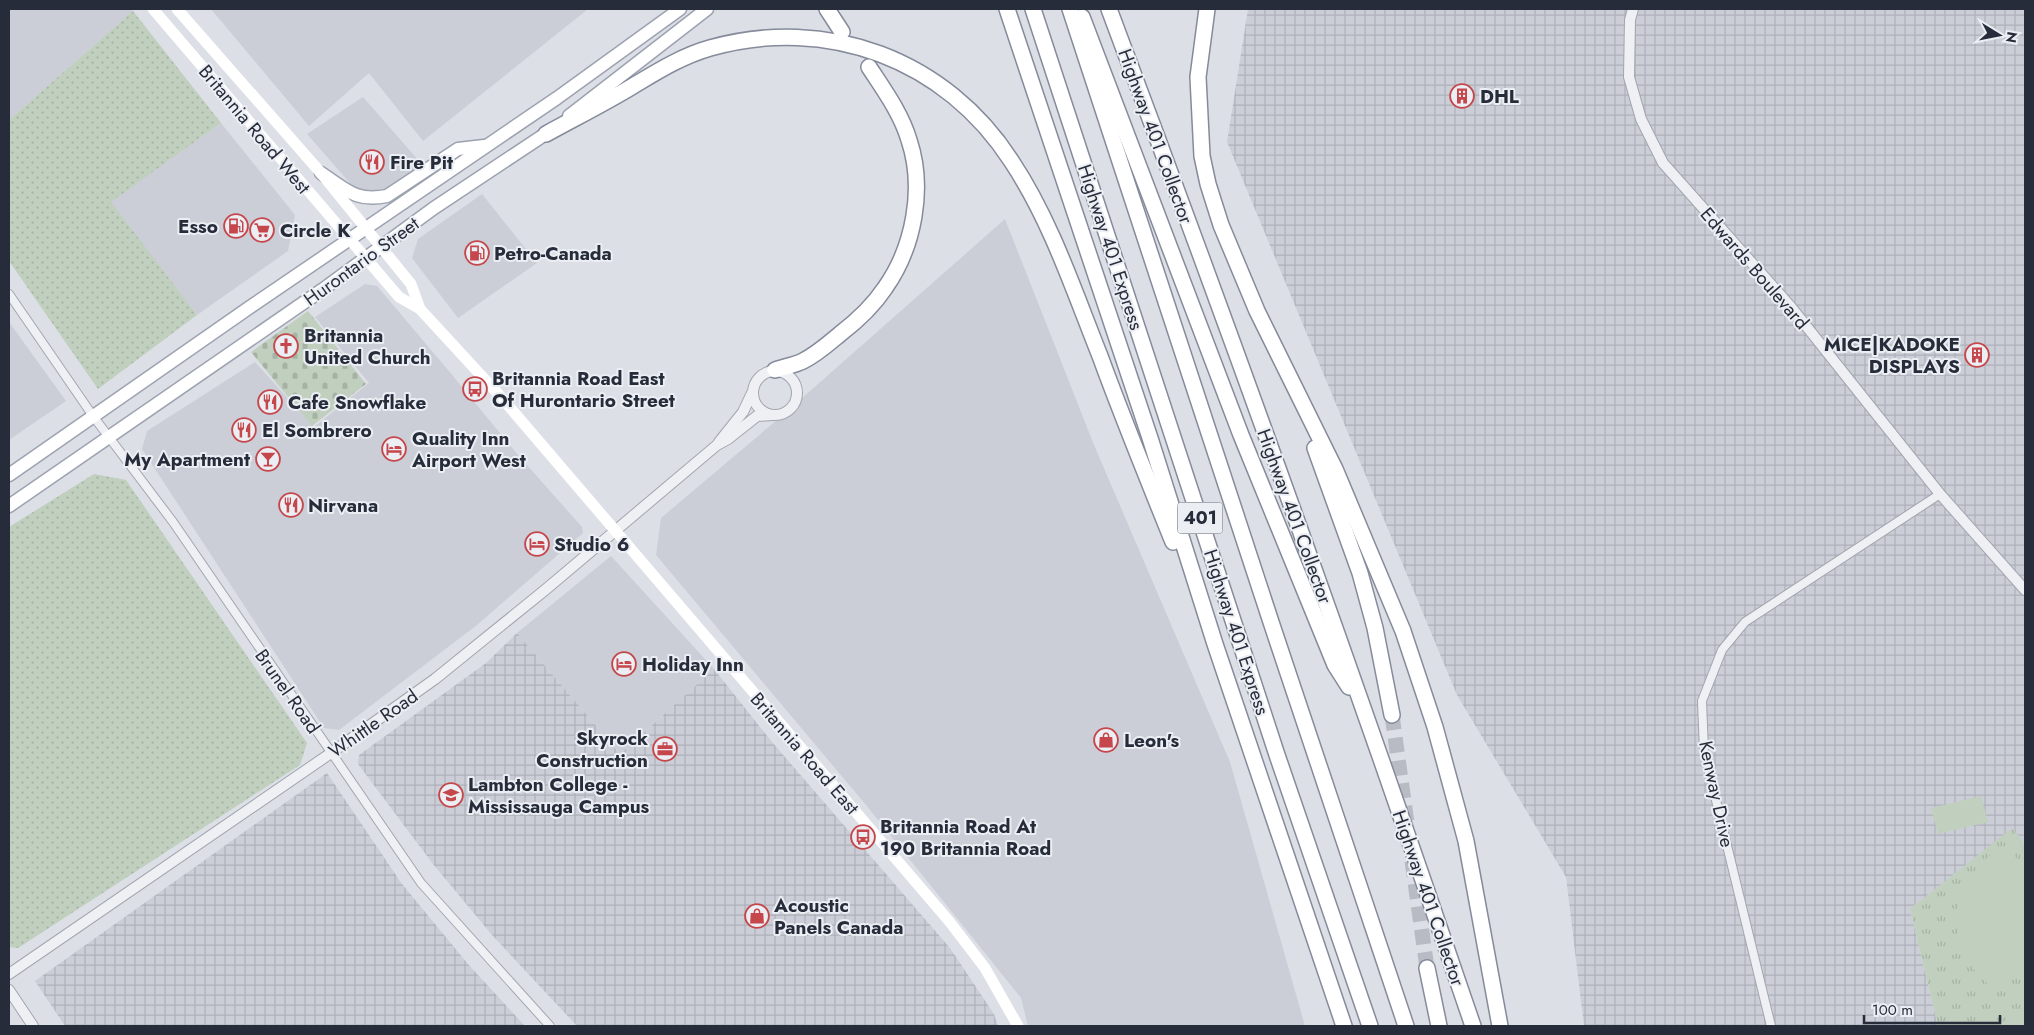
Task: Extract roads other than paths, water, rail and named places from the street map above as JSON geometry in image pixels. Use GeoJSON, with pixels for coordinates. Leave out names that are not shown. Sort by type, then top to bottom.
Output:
{"type":"FeatureCollection","features":[{"type":"Feature","properties":{"kind":"highway"},"geometry":{"type":"LineString","coordinates":[[827,9],[842,32]]}},
{"type":"Feature","properties":{"kind":"highway","name":"401"},"geometry":{"type":"LineString","coordinates":[[1007,9],[1150,438],[1215,644],[1344,1026]]}},
{"type":"Feature","properties":{"kind":"highway","name":"Highway 401 Express"},"geometry":{"type":"LineString","coordinates":[[1033,9],[1274,745],[1370,1026]]}},
{"type":"Feature","properties":{"kind":"highway","name":"Highway 401 Express"},"geometry":{"type":"LineString","coordinates":[[1070,9],[1264,603],[1406,1026]]}},
{"type":"Feature","properties":{"kind":"highway"},"geometry":{"type":"LineString","coordinates":[[1079,9],[1245,444],[1334,664],[1361,705]]}},
{"type":"Feature","properties":{"kind":"highway","name":"Highway 401 Collector"},"geometry":{"type":"LineString","coordinates":[[1109,9],[1324,596],[1474,1026]]}},
{"type":"Feature","properties":{"kind":"highway"},"geometry":{"type":"LineString","coordinates":[[1207,9],[1198,77],[1202,156],[1208,184],[1221,224],[1253,302],[1293,388],[1335,469],[1403,631],[1435,727],[1466,841],[1500,1026]]}},
{"type":"Feature","properties":{"kind":"highway"},"geometry":{"type":"LineString","coordinates":[[546,134],[657,71],[688,56],[729,43],[766,38],[807,38],[843,42],[867,49],[906,65],[958,100],[978,118],[1000,144],[1034,199],[1078,301],[1215,644]]}},
{"type":"Feature","properties":{"kind":"highway"},"geometry":{"type":"LineString","coordinates":[[775,370],[801,362],[815,355],[871,306],[894,273],[908,238],[916,194],[914,159],[909,140],[899,116],[869,68]]}},
{"type":"Feature","properties":{"kind":"highway"},"geometry":{"type":"LineString","coordinates":[[1293,388],[1360,573],[1375,628],[1392,715]]}},
{"type":"Feature","properties":{"kind":"highway"},"geometry":{"type":"LineString","coordinates":[[1427,968],[1439,1026]]}},
{"type":"Feature","properties":{"kind":"main road","name":"Britannia Road West"},"geometry":{"type":"LineString","coordinates":[[153,9],[357,249]]}},
{"type":"Feature","properties":{"kind":"main road","name":"Britannia Road West"},"geometry":{"type":"LineString","coordinates":[[177,9],[321,173],[368,232]]}},
{"type":"Feature","properties":{"kind":"main road","name":"Hurontario Street"},"geometry":{"type":"LineString","coordinates":[[9,506],[322,290],[357,249],[368,232],[680,9]]}},
{"type":"Feature","properties":{"kind":"main road","name":"Hurontario Street"},"geometry":{"type":"LineString","coordinates":[[9,475],[93,416],[357,249],[380,247],[434,208],[546,134],[706,9]]}},
{"type":"Feature","properties":{"kind":"main road"},"geometry":{"type":"LineString","coordinates":[[321,173],[360,198],[387,196],[458,149],[487,146]]}},
{"type":"Feature","properties":{"kind":"main road","name":"Britannia Road East"},"geometry":{"type":"LineString","coordinates":[[368,232],[411,284],[420,309]]}},
{"type":"Feature","properties":{"kind":"main road","name":"Britannia Road East"},"geometry":{"type":"LineString","coordinates":[[357,249],[399,297],[420,309],[501,397],[950,921],[985,968],[1018,1026]]}},
{"type":"Feature","properties":{"kind":"street","name":"Edwards Boulevard"},"geometry":{"type":"LineString","coordinates":[[1632,9],[1630,20],[1630,77],[1641,119],[1663,163],[1791,307],[1940,494],[2025,590]]}},
{"type":"Feature","properties":{"kind":"street","name":"Brunel Road"},"geometry":{"type":"LineString","coordinates":[[9,294],[93,416],[173,522],[421,884],[550,1026]]}},
{"type":"Feature","properties":{"kind":"street"},"geometry":{"type":"LineString","coordinates":[[775,370],[782,371],[792,379],[797,394],[791,408],[786,412],[773,415],[763,413],[757,408],[752,393],[755,381],[760,375],[775,370]]}},
{"type":"Feature","properties":{"kind":"street","name":"Whittle Road"},"geometry":{"type":"LineString","coordinates":[[717,445],[743,412],[752,393]]}},
{"type":"Feature","properties":{"kind":"street","name":"Whittle Road"},"geometry":{"type":"LineString","coordinates":[[9,974],[331,753],[471,651],[717,445],[728,439],[757,416],[773,415]]}},
{"type":"Feature","properties":{"kind":"street","name":"Kenway Drive"},"geometry":{"type":"LineString","coordinates":[[1772,1026],[1704,751],[1702,701],[1722,650],[1745,622],[1940,494]]}},
{"type":"Feature","properties":{"kind":"street"},"geometry":{"type":"LineString","coordinates":[[9,990],[33,1026]]}},
{"type":"Feature","properties":{"kind":"tunnel"},"geometry":{"type":"LineString","coordinates":[[1392,715],[1407,823]]}},
{"type":"Feature","properties":{"kind":"tunnel"},"geometry":{"type":"LineString","coordinates":[[1412,861],[1427,968]]}},
{"type":"Feature","properties":{"kind":"place","name":"DHL"},"geometry":{"type":"Point","coordinates":[1462,96]}},
{"type":"Feature","properties":{"kind":"place","name":"Fire Pit"},"geometry":{"type":"Point","coordinates":[372,162]}},
{"type":"Feature","properties":{"kind":"place","name":"Esso"},"geometry":{"type":"Point","coordinates":[236,226]}},
{"type":"Feature","properties":{"kind":"place","name":"Circle K"},"geometry":{"type":"Point","coordinates":[262,230]}},
{"type":"Feature","properties":{"kind":"place","name":"Petro-Canada"},"geometry":{"type":"Point","coordinates":[477,253]}},
{"type":"Feature","properties":{"kind":"place","name":"Britannia United Church"},"geometry":{"type":"Point","coordinates":[286,346]}},
{"type":"Feature","properties":{"kind":"place","name":"MICE|KADOKE DISPLAYS"},"geometry":{"type":"Point","coordinates":[1977,355]}},
{"type":"Feature","properties":{"kind":"place","name":"Britannia Road East Of Hurontario Street"},"geometry":{"type":"Point","coordinates":[475,389]}},
{"type":"Feature","properties":{"kind":"place","name":"Cafe Snowflake"},"geometry":{"type":"Point","coordinates":[270,402]}},
{"type":"Feature","properties":{"kind":"place","name":"El Sombrero"},"geometry":{"type":"Point","coordinates":[244,430]}},
{"type":"Feature","properties":{"kind":"place","name":"Quality Inn Airport West"},"geometry":{"type":"Point","coordinates":[394,449]}},
{"type":"Feature","properties":{"kind":"place","name":"My Apartment"},"geometry":{"type":"Point","coordinates":[268,459]}},
{"type":"Feature","properties":{"kind":"place","name":"Nirvana"},"geometry":{"type":"Point","coordinates":[291,505]}},
{"type":"Feature","properties":{"kind":"place","name":"Studio 6"},"geometry":{"type":"Point","coordinates":[537,544]}},
{"type":"Feature","properties":{"kind":"place","name":"Holiday Inn"},"geometry":{"type":"Point","coordinates":[624,664]}},
{"type":"Feature","properties":{"kind":"place","name":"Leon's"},"geometry":{"type":"Point","coordinates":[1106,740]}},
{"type":"Feature","properties":{"kind":"place","name":"Skyrock Construction"},"geometry":{"type":"Point","coordinates":[665,749]}},
{"type":"Feature","properties":{"kind":"place","name":"Lambton College - Mississauga Campus"},"geometry":{"type":"Point","coordinates":[451,795]}},
{"type":"Feature","properties":{"kind":"place","name":"Britannia Road At 190 Britannia Road"},"geometry":{"type":"Point","coordinates":[863,837]}},
{"type":"Feature","properties":{"kind":"place","name":"Acoustic Panels Canada"},"geometry":{"type":"Point","coordinates":[757,916]}}]}
